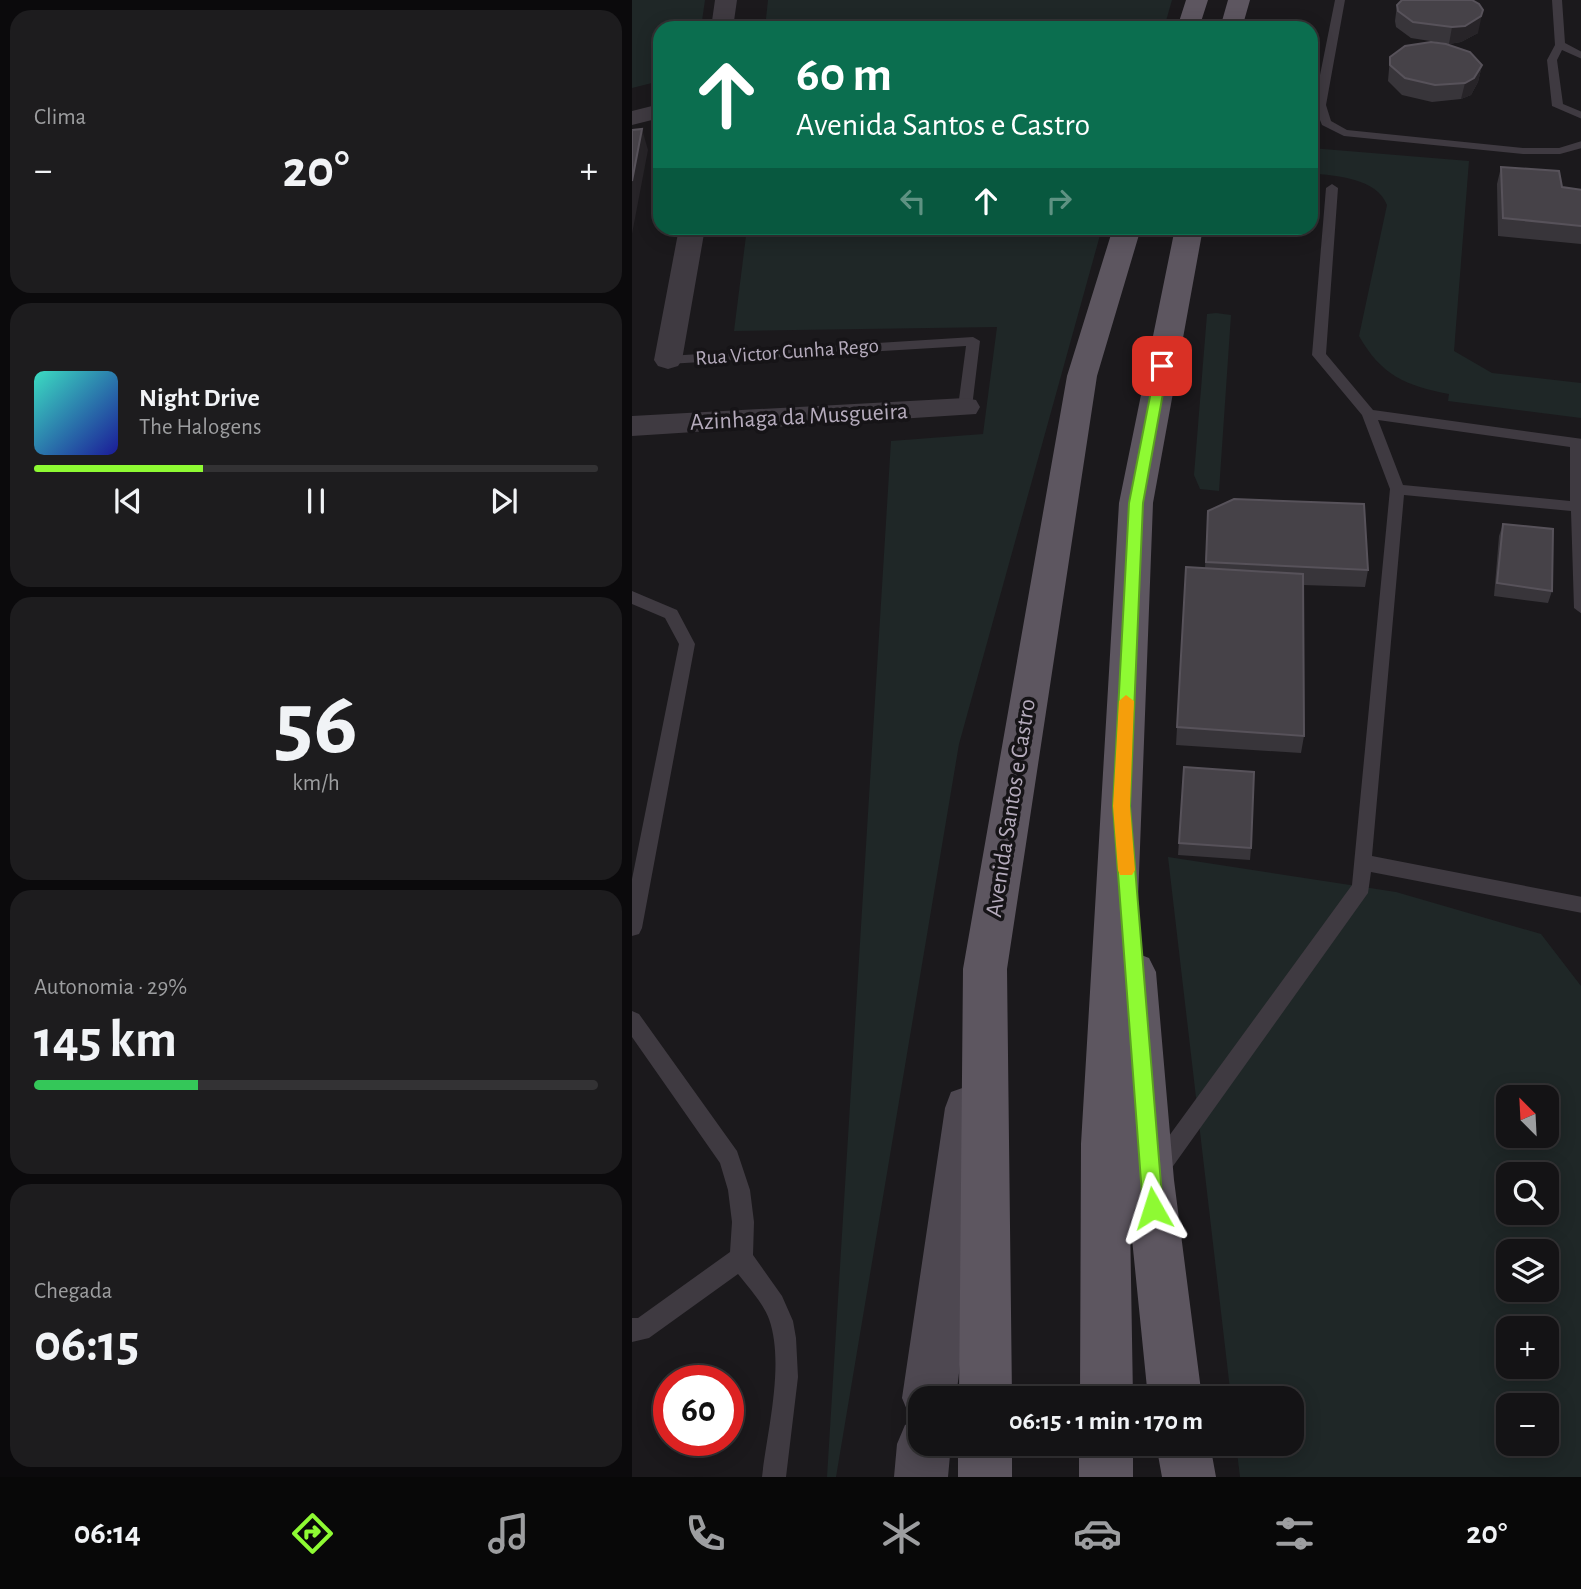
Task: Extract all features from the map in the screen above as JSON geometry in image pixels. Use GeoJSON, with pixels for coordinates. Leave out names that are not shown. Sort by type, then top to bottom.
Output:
{"type":"FeatureCollection","features":[{"type":"Feature","properties":{"kind":"main road"},"geometry":{"type":"LineString","coordinates":[[1190,21],[1197,0]]}},
{"type":"Feature","properties":{"kind":"main road"},"geometry":{"type":"LineString","coordinates":[[1234,21],[1239,0]]}},
{"type":"Feature","properties":{"kind":"main road","name":"Avenida Santos e Castro"},"geometry":{"type":"LineString","coordinates":[[985,1386],[985,968],[1082,376],[1125,235]]}},
{"type":"Feature","properties":{"kind":"main road"},"geometry":{"type":"LineString","coordinates":[[1106,1386],[1105,1144],[1136,503],[1188,235]]}},
{"type":"Feature","properties":{"kind":"main road"},"geometry":{"type":"LineString","coordinates":[[1121,806],[1150,1180],[1174,1386]]}},
{"type":"Feature","properties":{"kind":"main road"},"geometry":{"type":"LineString","coordinates":[[985,1456],[985,1477]]}},
{"type":"Feature","properties":{"kind":"main road"},"geometry":{"type":"LineString","coordinates":[[1106,1456],[1106,1477]]}},
{"type":"Feature","properties":{"kind":"main road"},"geometry":{"type":"LineString","coordinates":[[1185,1456],[1189,1477]]}},
{"type":"Feature","properties":{"kind":"street"},"geometry":{"type":"LineString","coordinates":[[723,21],[726,0]]}},
{"type":"Feature","properties":{"kind":"street"},"geometry":{"type":"LineString","coordinates":[[632,100],[653,95]]}},
{"type":"Feature","properties":{"kind":"street"},"geometry":{"type":"LineString","coordinates":[[632,118],[653,113]]}},
{"type":"Feature","properties":{"kind":"street","name":"Rua Victor Cunha Rego"},"geometry":{"type":"LineString","coordinates":[[668,360],[691,235]]}},
{"type":"Feature","properties":{"kind":"street","name":"Azinhaga da Musgueira"},"geometry":{"type":"LineString","coordinates":[[632,426],[965,407]]}},
{"type":"Feature","properties":{"kind":"street"},"geometry":{"type":"LineString","coordinates":[[931,1386],[985,988]]}},
{"type":"Feature","properties":{"kind":"street"},"geometry":{"type":"LineString","coordinates":[[921,1477],[923,1456]]}},
{"type":"Feature","properties":{"kind":"lane"},"geometry":{"type":"LineString","coordinates":[[1340,0],[1320,105],[1326,123],[1344,133],[1523,151],[1560,151],[1581,144]]}},
{"type":"Feature","properties":{"kind":"lane"},"geometry":{"type":"LineString","coordinates":[[1557,0],[1560,45],[1552,60],[1558,106],[1581,116]]}},
{"type":"Feature","properties":{"kind":"lane"},"geometry":{"type":"LineString","coordinates":[[1560,45],[1581,56]]}},
{"type":"Feature","properties":{"kind":"lane"},"geometry":{"type":"LineString","coordinates":[[1150,1180],[1361,887],[1397,489],[1369,414],[1319,355],[1332,188]]}},
{"type":"Feature","properties":{"kind":"lane","name":"Rua Victor Cunha Rego"},"geometry":{"type":"LineString","coordinates":[[668,360],[973,341],[965,407]]}},
{"type":"Feature","properties":{"kind":"lane"},"geometry":{"type":"LineString","coordinates":[[1369,414],[1577,443],[1581,608]]}},
{"type":"Feature","properties":{"kind":"lane"},"geometry":{"type":"LineString","coordinates":[[1397,489],[1578,508]]}},
{"type":"Feature","properties":{"kind":"lane"},"geometry":{"type":"LineString","coordinates":[[632,597],[671,614],[687,644],[632,928]]}},
{"type":"Feature","properties":{"kind":"lane"},"geometry":{"type":"LineString","coordinates":[[1362,862],[1581,905]]}},
{"type":"Feature","properties":{"kind":"lane"},"geometry":{"type":"LineString","coordinates":[[632,1020],[729,1158],[739,1190],[743,1222],[740,1258],[781,1321],[787,1353],[774,1477]]}},
{"type":"Feature","properties":{"kind":"lane"},"geometry":{"type":"LineString","coordinates":[[632,1330],[641,1330],[740,1258]]}},
{"type":"Feature","properties":{"kind":"shaded area"},"geometry":{"type":"Polygon","coordinates":[[[632,0],[705,0],[702,21],[653,21],[653,83],[632,88],[632,0]]]}},
{"type":"Feature","properties":{"kind":"shaded area"},"geometry":{"type":"Polygon","coordinates":[[[768,0],[1172,0],[1166,21],[766,21],[768,0]]]}},
{"type":"Feature","properties":{"kind":"shaded area"},"geometry":{"type":"Polygon","coordinates":[[[1318,149],[1469,161],[1454,351],[1492,373],[1581,383],[1581,418],[1448,401],[1449,394],[1420,387],[1396,377],[1376,360],[1359,336],[1387,205],[1374,189],[1343,177],[1318,174],[1318,149]]]}},
{"type":"Feature","properties":{"kind":"shaded area"},"geometry":{"type":"Polygon","coordinates":[[[746,235],[1100,235],[959,744],[836,1477],[827,1477],[891,441],[983,434],[997,327],[734,331],[746,235]]]}},
{"type":"Feature","properties":{"kind":"shaded area"},"geometry":{"type":"Polygon","coordinates":[[[1207,314],[1231,315],[1219,491],[1200,489],[1194,475],[1207,314]]]}},
{"type":"Feature","properties":{"kind":"shaded area"},"geometry":{"type":"Polygon","coordinates":[[[1168,857],[1396,892],[1541,934],[1581,986],[1581,1477],[1240,1477],[1237,1456],[1304,1456],[1304,1386],[1230,1386],[1168,857]]]}},
{"type":"Feature","properties":{"kind":"building"},"geometry":{"type":"Polygon","coordinates":[[[1402,0],[1472,0],[1483,10],[1481,16],[1465,26],[1452,27],[1413,22],[1398,11],[1397,5],[1402,0]]]}},
{"type":"Feature","properties":{"kind":"building"},"geometry":{"type":"Polygon","coordinates":[[[1431,42],[1470,52],[1482,65],[1474,78],[1465,83],[1435,85],[1405,78],[1390,65],[1390,57],[1405,46],[1431,42]]]}},
{"type":"Feature","properties":{"kind":"building"},"geometry":{"type":"Polygon","coordinates":[[[642,129],[632,181],[632,130],[642,129]]]}},
{"type":"Feature","properties":{"kind":"building"},"geometry":{"type":"Polygon","coordinates":[[[1501,167],[1559,171],[1562,187],[1582,190],[1582,226],[1503,218],[1501,167]]]}},
{"type":"Feature","properties":{"kind":"building"},"geometry":{"type":"Polygon","coordinates":[[[1234,499],[1364,504],[1368,570],[1206,562],[1208,511],[1234,499]]]}},
{"type":"Feature","properties":{"kind":"building"},"geometry":{"type":"Polygon","coordinates":[[[1503,524],[1553,529],[1552,591],[1497,583],[1503,524]]]}},
{"type":"Feature","properties":{"kind":"building"},"geometry":{"type":"Polygon","coordinates":[[[1186,567],[1303,574],[1304,736],[1177,727],[1186,567]]]}},
{"type":"Feature","properties":{"kind":"building"},"geometry":{"type":"Polygon","coordinates":[[[1184,767],[1254,772],[1251,848],[1179,843],[1184,767]]]}},
{"type":"Feature","properties":{"kind":"slow traffic"},"geometry":{"type":"LineString","coordinates":[[1126,701],[1121,806],[1126,870]]}},
{"type":"Feature","properties":{"kind":"route"},"geometry":{"type":"LineString","coordinates":[[1153,1208],[1121,806],[1136,503],[1162,366]]}}]}
